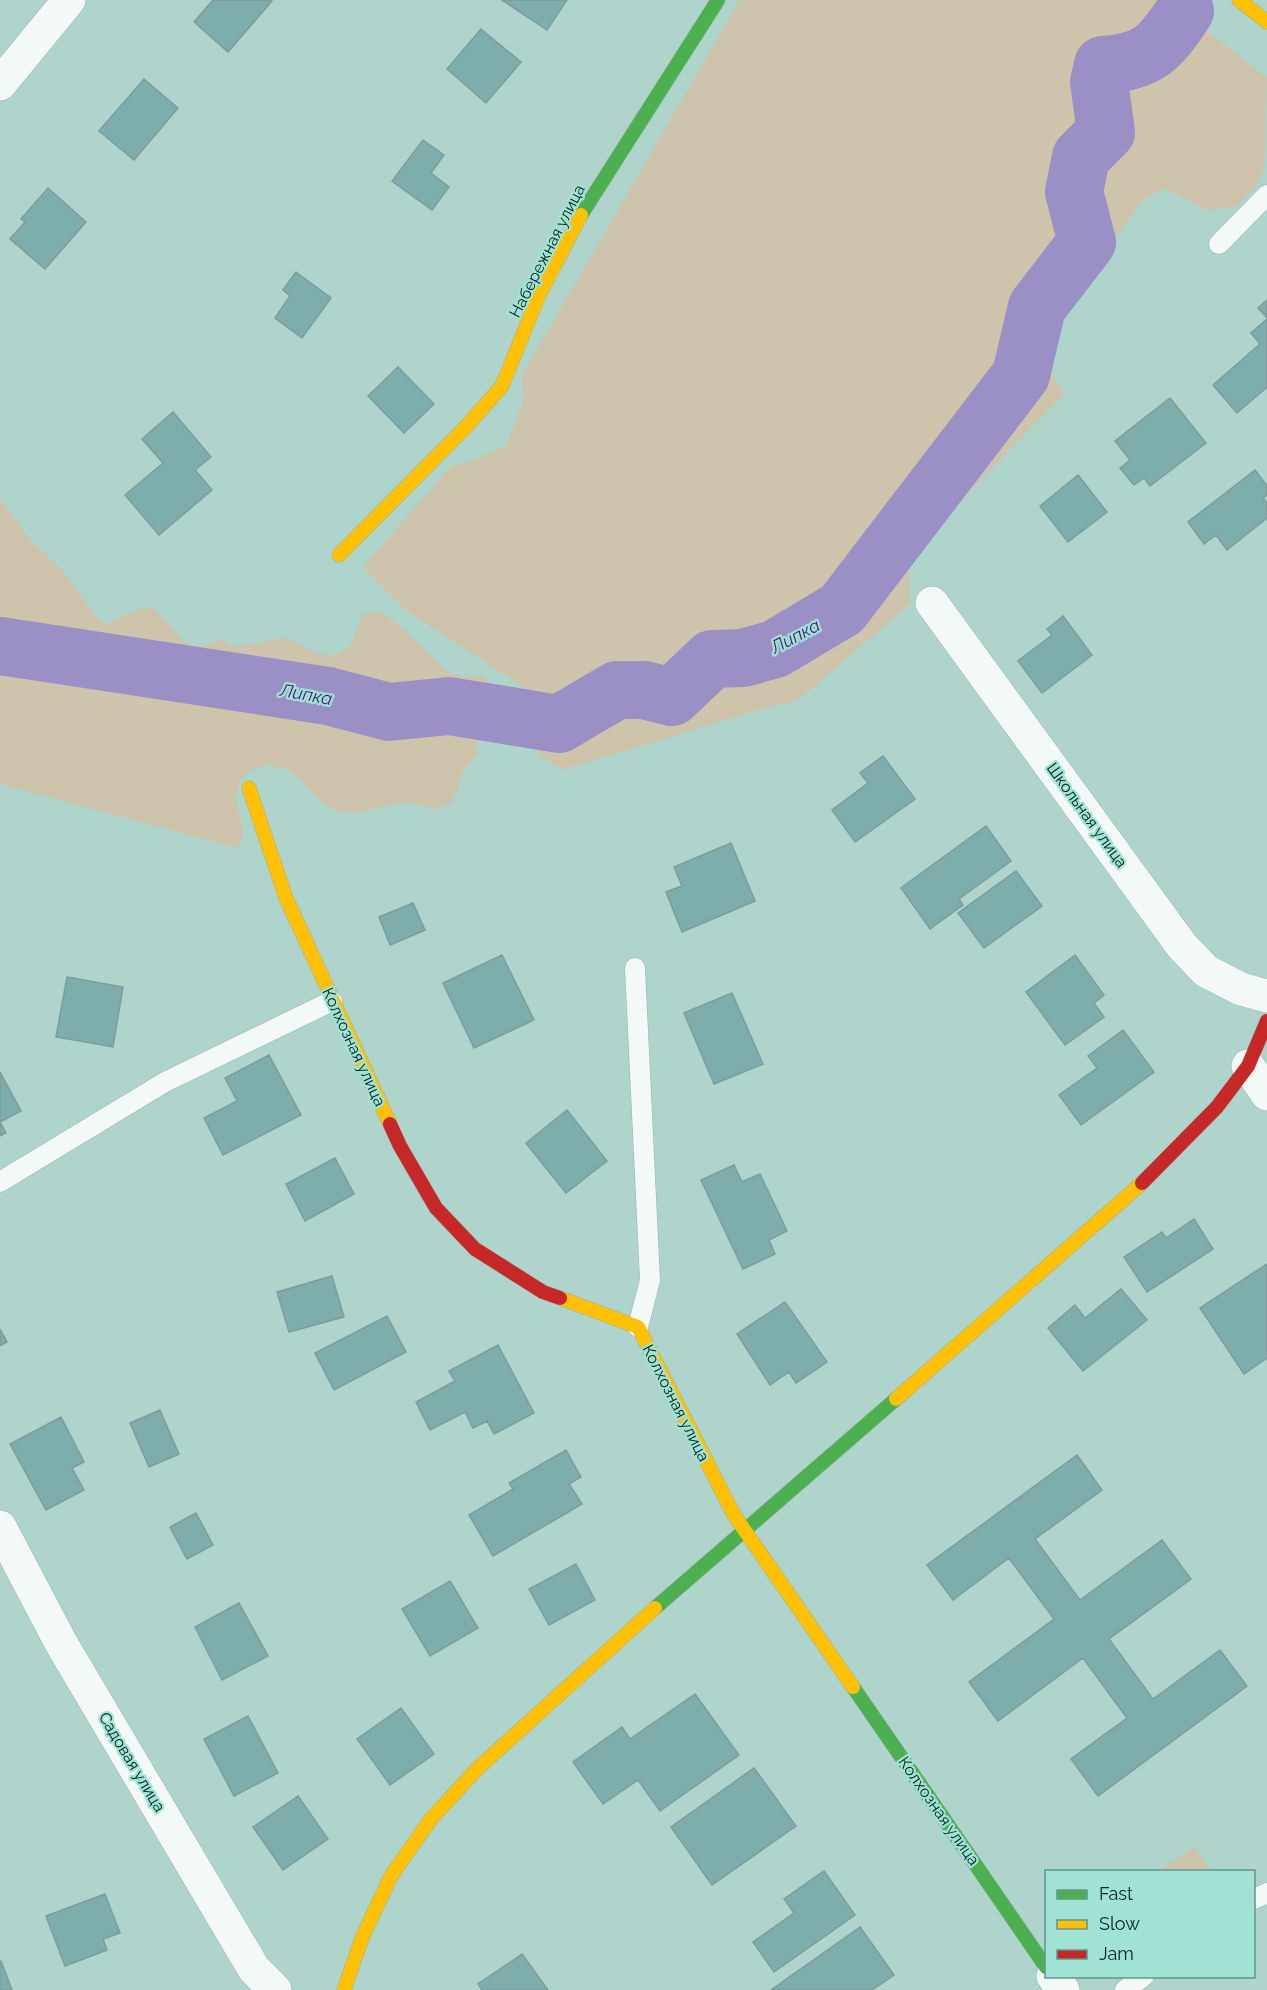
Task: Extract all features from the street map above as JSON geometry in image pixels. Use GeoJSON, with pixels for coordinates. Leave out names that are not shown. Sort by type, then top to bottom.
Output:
{"type":"FeatureCollection","features":[{"type":"Feature","properties":{"kind":"street"},"geometry":{"type":"LineString","coordinates":[[4,70],[69,0]]}},
{"type":"Feature","properties":{"kind":"street","name":"Набережная улица"},"geometry":{"type":"LineString","coordinates":[[339,555],[465,428],[502,386],[539,295],[586,205],[718,0]]}},
{"type":"Feature","properties":{"kind":"street"},"geometry":{"type":"LineString","coordinates":[[1239,0],[1267,22]]}},
{"type":"Feature","properties":{"kind":"street","name":"Школьная улица"},"geometry":{"type":"LineString","coordinates":[[932,603],[1182,946],[1206,971],[1240,989],[1267,996]]}},
{"type":"Feature","properties":{"kind":"street","name":"Колхозная улица"},"geometry":{"type":"LineString","coordinates":[[249,788],[286,898],[400,1146],[436,1208],[475,1249],[543,1292],[638,1327],[744,1532],[1045,1963]]}},
{"type":"Feature","properties":{"kind":"street"},"geometry":{"type":"LineString","coordinates":[[344,1990],[362,1938],[391,1876],[430,1819],[477,1769],[620,1639],[1135,1190],[1217,1107],[1248,1066],[1267,1021]]}},
{"type":"Feature","properties":{"kind":"street"},"geometry":{"type":"LineString","coordinates":[[1248,1066],[1267,1094]]}},
{"type":"Feature","properties":{"kind":"street","name":"Садовая улица"},"geometry":{"type":"LineString","coordinates":[[0,1527],[61,1643],[248,1959],[254,1969],[275,1990]]}},
{"type":"Feature","properties":{"kind":"street"},"geometry":{"type":"LineString","coordinates":[[1054,1978],[1063,1990]]}},
{"type":"Feature","properties":{"kind":"lane"},"geometry":{"type":"LineString","coordinates":[[1219,244],[1267,195]]}},
{"type":"Feature","properties":{"kind":"lane"},"geometry":{"type":"LineString","coordinates":[[635,968],[650,1280],[638,1327]]}},
{"type":"Feature","properties":{"kind":"lane"},"geometry":{"type":"LineString","coordinates":[[0,1182],[165,1082],[332,1001]]}},
{"type":"Feature","properties":{"kind":"lane"},"geometry":{"type":"LineString","coordinates":[[1125,1990],[1143,1978]]}},
{"type":"Feature","properties":{"kind":"shaded area"},"geometry":{"type":"Polygon","coordinates":[[[740,0],[1168,0],[1267,78],[1265,167],[1255,189],[1235,207],[1209,210],[1165,189],[1142,200],[1038,350],[1064,394],[909,555],[910,604],[797,701],[772,706],[562,770],[542,756],[526,736],[539,697],[408,612],[363,567],[451,466],[467,463],[507,445],[524,398],[521,377],[740,0]]]}},
{"type":"Feature","properties":{"kind":"shaded area"},"geometry":{"type":"Polygon","coordinates":[[[0,499],[28,537],[65,573],[94,614],[106,624],[138,609],[154,608],[188,646],[205,646],[222,639],[235,647],[286,638],[316,653],[332,656],[350,647],[363,614],[381,612],[395,622],[448,672],[465,677],[483,676],[498,693],[497,709],[495,716],[478,723],[476,756],[464,769],[453,801],[438,809],[405,802],[355,813],[337,811],[322,803],[298,777],[284,768],[266,765],[250,770],[239,782],[236,798],[243,832],[238,848],[0,784],[0,499]]]}},
{"type":"Feature","properties":{"kind":"shaded area"},"geometry":{"type":"Polygon","coordinates":[[[1195,1847],[1210,1870],[1160,1870],[1195,1847]]]}},
{"type":"Feature","properties":{"kind":"building"},"geometry":{"type":"Polygon","coordinates":[[[213,0],[272,1],[228,52],[194,22],[213,0]]]}},
{"type":"Feature","properties":{"kind":"building"},"geometry":{"type":"Polygon","coordinates":[[[502,0],[567,0],[547,30],[502,0]]]}},
{"type":"Feature","properties":{"kind":"building"},"geometry":{"type":"Polygon","coordinates":[[[481,29],[521,62],[486,103],[447,69],[481,29]]]}},
{"type":"Feature","properties":{"kind":"building"},"geometry":{"type":"Polygon","coordinates":[[[144,79],[178,108],[134,160],[99,131],[144,79]]]}},
{"type":"Feature","properties":{"kind":"building"},"geometry":{"type":"Polygon","coordinates":[[[423,140],[444,155],[431,173],[449,187],[432,210],[392,181],[423,140]]]}},
{"type":"Feature","properties":{"kind":"building"},"geometry":{"type":"Polygon","coordinates":[[[48,188],[86,222],[45,269],[10,239],[25,222],[21,219],[48,188]]]}},
{"type":"Feature","properties":{"kind":"building"},"geometry":{"type":"Polygon","coordinates":[[[296,272],[331,298],[302,338],[275,318],[290,296],[283,290],[296,272]]]}},
{"type":"Feature","properties":{"kind":"building"},"geometry":{"type":"Polygon","coordinates":[[[1267,300],[1267,318],[1258,308],[1267,300]]]}},
{"type":"Feature","properties":{"kind":"building"},"geometry":{"type":"Polygon","coordinates":[[[1267,319],[1267,387],[1237,413],[1213,385],[1260,344],[1251,333],[1267,319]]]}},
{"type":"Feature","properties":{"kind":"building"},"geometry":{"type":"Polygon","coordinates":[[[398,367],[434,404],[404,433],[368,396],[398,367]]]}},
{"type":"Feature","properties":{"kind":"building"},"geometry":{"type":"Polygon","coordinates":[[[1170,398],[1206,443],[1150,486],[1144,478],[1134,485],[1120,468],[1130,460],[1115,441],[1170,398]]]}},
{"type":"Feature","properties":{"kind":"building"},"geometry":{"type":"Polygon","coordinates":[[[173,412],[211,457],[195,470],[212,490],[159,535],[125,495],[163,463],[142,439],[173,412]]]}},
{"type":"Feature","properties":{"kind":"building"},"geometry":{"type":"Polygon","coordinates":[[[1255,470],[1267,486],[1267,495],[1263,498],[1267,503],[1267,518],[1227,550],[1216,535],[1204,544],[1188,522],[1255,470]]]}},
{"type":"Feature","properties":{"kind":"building"},"geometry":{"type":"Polygon","coordinates":[[[1078,475],[1107,512],[1068,542],[1040,506],[1078,475]]]}},
{"type":"Feature","properties":{"kind":"building"},"geometry":{"type":"Polygon","coordinates":[[[1063,616],[1092,655],[1042,693],[1018,661],[1052,635],[1047,629],[1063,616]]]}},
{"type":"Feature","properties":{"kind":"building"},"geometry":{"type":"Polygon","coordinates":[[[883,756],[915,799],[855,842],[832,810],[868,783],[860,773],[883,756]]]}},
{"type":"Feature","properties":{"kind":"building"},"geometry":{"type":"Polygon","coordinates":[[[986,826],[1011,861],[959,899],[963,905],[930,929],[901,888],[986,826]]]}},
{"type":"Feature","properties":{"kind":"building"},"geometry":{"type":"Polygon","coordinates":[[[731,843],[755,901],[682,932],[666,892],[682,886],[674,867],[731,843]]]}},
{"type":"Feature","properties":{"kind":"building"},"geometry":{"type":"Polygon","coordinates":[[[1016,871],[1042,906],[984,948],[958,913],[1016,871]]]}},
{"type":"Feature","properties":{"kind":"building"},"geometry":{"type":"Polygon","coordinates":[[[413,903],[425,930],[390,945],[379,917],[413,903]]]}},
{"type":"Feature","properties":{"kind":"building"},"geometry":{"type":"Polygon","coordinates":[[[502,955],[534,1020],[474,1048],[443,983],[502,955]]]}},
{"type":"Feature","properties":{"kind":"building"},"geometry":{"type":"Polygon","coordinates":[[[1075,955],[1104,995],[1094,1003],[1104,1017],[1065,1045],[1026,992],[1075,955]]]}},
{"type":"Feature","properties":{"kind":"building"},"geometry":{"type":"Polygon","coordinates":[[[67,977],[123,987],[113,1047],[56,1037],[67,977]]]}},
{"type":"Feature","properties":{"kind":"building"},"geometry":{"type":"Polygon","coordinates":[[[732,993],[763,1064],[714,1084],[684,1013],[732,993]]]}},
{"type":"Feature","properties":{"kind":"building"},"geometry":{"type":"Polygon","coordinates":[[[1123,1030],[1154,1072],[1081,1125],[1059,1095],[1097,1068],[1088,1056],[1123,1030]]]}},
{"type":"Feature","properties":{"kind":"building"},"geometry":{"type":"Polygon","coordinates":[[[269,1055],[301,1115],[223,1155],[204,1118],[237,1101],[225,1078],[269,1055]]]}},
{"type":"Feature","properties":{"kind":"building"},"geometry":{"type":"Polygon","coordinates":[[[0,1072],[21,1111],[0,1122],[0,1072]]]}},
{"type":"Feature","properties":{"kind":"building"},"geometry":{"type":"Polygon","coordinates":[[[567,1110],[607,1161],[566,1193],[526,1143],[567,1110]]]}},
{"type":"Feature","properties":{"kind":"building"},"geometry":{"type":"Polygon","coordinates":[[[0,1122],[6,1133],[0,1136],[0,1122]]]}},
{"type":"Feature","properties":{"kind":"building"},"geometry":{"type":"Polygon","coordinates":[[[335,1158],[354,1194],[305,1221],[286,1184],[335,1158]]]}},
{"type":"Feature","properties":{"kind":"building"},"geometry":{"type":"Polygon","coordinates":[[[734,1165],[742,1182],[760,1174],[787,1231],[769,1240],[775,1254],[743,1269],[701,1180],[734,1165]]]}},
{"type":"Feature","properties":{"kind":"building"},"geometry":{"type":"Polygon","coordinates":[[[1194,1219],[1213,1249],[1147,1292],[1124,1257],[1162,1232],[1166,1238],[1194,1219]]]}},
{"type":"Feature","properties":{"kind":"building"},"geometry":{"type":"Polygon","coordinates":[[[1267,1264],[1267,1358],[1244,1374],[1200,1308],[1267,1264]]]}},
{"type":"Feature","properties":{"kind":"building"},"geometry":{"type":"Polygon","coordinates":[[[332,1276],[344,1317],[289,1332],[277,1292],[332,1276]]]}},
{"type":"Feature","properties":{"kind":"building"},"geometry":{"type":"Polygon","coordinates":[[[1121,1289],[1147,1320],[1083,1371],[1048,1328],[1075,1305],[1085,1318],[1121,1289]]]}},
{"type":"Feature","properties":{"kind":"building"},"geometry":{"type":"Polygon","coordinates":[[[785,1302],[827,1362],[796,1383],[789,1372],[770,1385],[737,1334],[785,1302]]]}},
{"type":"Feature","properties":{"kind":"building"},"geometry":{"type":"Polygon","coordinates":[[[387,1316],[406,1352],[334,1390],[315,1353],[387,1316]]]}},
{"type":"Feature","properties":{"kind":"building"},"geometry":{"type":"Polygon","coordinates":[[[0,1329],[7,1342],[0,1346],[0,1329]]]}},
{"type":"Feature","properties":{"kind":"building"},"geometry":{"type":"Polygon","coordinates":[[[498,1345],[534,1413],[494,1434],[487,1421],[473,1428],[465,1412],[430,1430],[416,1402],[455,1381],[449,1371],[498,1345]]]}},
{"type":"Feature","properties":{"kind":"building"},"geometry":{"type":"Polygon","coordinates":[[[160,1410],[179,1454],[149,1467],[130,1423],[160,1410]]]}},
{"type":"Feature","properties":{"kind":"building"},"geometry":{"type":"Polygon","coordinates":[[[61,1417],[84,1462],[72,1468],[84,1490],[46,1510],[10,1444],[61,1417]]]}},
{"type":"Feature","properties":{"kind":"building"},"geometry":{"type":"Polygon","coordinates":[[[566,1450],[581,1477],[569,1484],[582,1504],[493,1556],[469,1515],[513,1489],[509,1483],[566,1450]]]}},
{"type":"Feature","properties":{"kind":"building"},"geometry":{"type":"Polygon","coordinates":[[[1077,1455],[1102,1490],[1035,1539],[1080,1600],[1162,1540],[1191,1579],[1109,1639],[1153,1699],[1220,1650],[1247,1686],[1098,1796],[1071,1759],[1127,1718],[1083,1658],[998,1721],[969,1682],[1054,1619],[1009,1558],[953,1600],[927,1565],[1077,1455]]]}},
{"type":"Feature","properties":{"kind":"building"},"geometry":{"type":"Polygon","coordinates":[[[196,1513],[213,1545],[187,1559],[170,1527],[196,1513]]]}},
{"type":"Feature","properties":{"kind":"building"},"geometry":{"type":"Polygon","coordinates":[[[576,1564],[595,1600],[549,1625],[529,1589],[576,1564]]]}},
{"type":"Feature","properties":{"kind":"building"},"geometry":{"type":"Polygon","coordinates":[[[450,1581],[478,1628],[430,1656],[402,1609],[450,1581]]]}},
{"type":"Feature","properties":{"kind":"building"},"geometry":{"type":"Polygon","coordinates":[[[239,1603],[268,1656],[222,1680],[195,1627],[239,1603]]]}},
{"type":"Feature","properties":{"kind":"building"},"geometry":{"type":"Polygon","coordinates":[[[695,1694],[739,1755],[660,1811],[638,1780],[603,1804],[573,1762],[622,1727],[630,1739],[695,1694]]]}},
{"type":"Feature","properties":{"kind":"building"},"geometry":{"type":"Polygon","coordinates":[[[401,1708],[434,1754],[390,1785],[357,1739],[401,1708]]]}},
{"type":"Feature","properties":{"kind":"building"},"geometry":{"type":"Polygon","coordinates":[[[248,1716],[278,1773],[234,1796],[204,1739],[248,1716]]]}},
{"type":"Feature","properties":{"kind":"building"},"geometry":{"type":"Polygon","coordinates":[[[754,1768],[796,1826],[712,1885],[671,1827],[754,1768]]]}},
{"type":"Feature","properties":{"kind":"building"},"geometry":{"type":"Polygon","coordinates":[[[298,1796],[328,1839],[283,1870],[253,1827],[298,1796]]]}},
{"type":"Feature","properties":{"kind":"building"},"geometry":{"type":"Polygon","coordinates":[[[824,1871],[855,1915],[774,1972],[753,1942],[794,1913],[784,1899],[824,1871]]]}},
{"type":"Feature","properties":{"kind":"building"},"geometry":{"type":"Polygon","coordinates":[[[105,1894],[120,1933],[103,1939],[107,1950],[65,1966],[46,1916],[105,1894]]]}},
{"type":"Feature","properties":{"kind":"building"},"geometry":{"type":"Polygon","coordinates":[[[860,1927],[894,1975],[872,1990],[771,1990],[860,1927]]]}},
{"type":"Feature","properties":{"kind":"building"},"geometry":{"type":"Polygon","coordinates":[[[522,1954],[548,1990],[482,1990],[478,1984],[522,1954]]]}},
{"type":"Feature","properties":{"kind":"building"},"geometry":{"type":"Polygon","coordinates":[[[1,1961],[12,1990],[0,1990],[1,1961]]]}},
{"type":"Feature","properties":{"kind":"waterway","name":"Липка"},"geometry":{"type":"LineString","coordinates":[[0,646],[328,696],[389,712],[449,706],[559,724],[617,690],[644,690],[672,697],[712,659],[743,658],[775,649],[842,609],[1021,375],[1037,307],[1087,242],[1074,192],[1081,157],[1106,132],[1099,82],[1103,65],[1143,56],[1161,43],[1185,11]]}},
{"type":"Feature","properties":{"kind":"traffic: fast"},"geometry":{"type":"LineString","coordinates":[[581,215],[718,0]]}},
{"type":"Feature","properties":{"kind":"traffic: fast"},"geometry":{"type":"LineString","coordinates":[[655,1608],[896,1399]]}},
{"type":"Feature","properties":{"kind":"traffic: fast"},"geometry":{"type":"LineString","coordinates":[[853,1687],[1045,1966]]}},
{"type":"Feature","properties":{"kind":"traffic: slow"},"geometry":{"type":"LineString","coordinates":[[1239,0],[1267,22]]}},
{"type":"Feature","properties":{"kind":"traffic: slow"},"geometry":{"type":"LineString","coordinates":[[339,555],[465,428],[502,386],[539,295],[581,215]]}},
{"type":"Feature","properties":{"kind":"traffic: slow"},"geometry":{"type":"LineString","coordinates":[[249,788],[286,898],[390,1124]]}},
{"type":"Feature","properties":{"kind":"traffic: slow"},"geometry":{"type":"LineString","coordinates":[[896,1399],[1142,1183]]}},
{"type":"Feature","properties":{"kind":"traffic: slow"},"geometry":{"type":"LineString","coordinates":[[560,1298],[638,1327],[734,1515],[853,1687]]}},
{"type":"Feature","properties":{"kind":"traffic: slow"},"geometry":{"type":"LineString","coordinates":[[344,1990],[362,1938],[391,1876],[431,1819],[477,1769],[655,1608]]}},
{"type":"Feature","properties":{"kind":"traffic: jam"},"geometry":{"type":"LineString","coordinates":[[1142,1183],[1217,1107],[1248,1066],[1267,1021]]}},
{"type":"Feature","properties":{"kind":"traffic: jam"},"geometry":{"type":"LineString","coordinates":[[390,1124],[436,1208],[475,1249],[543,1292],[560,1298]]}}]}
